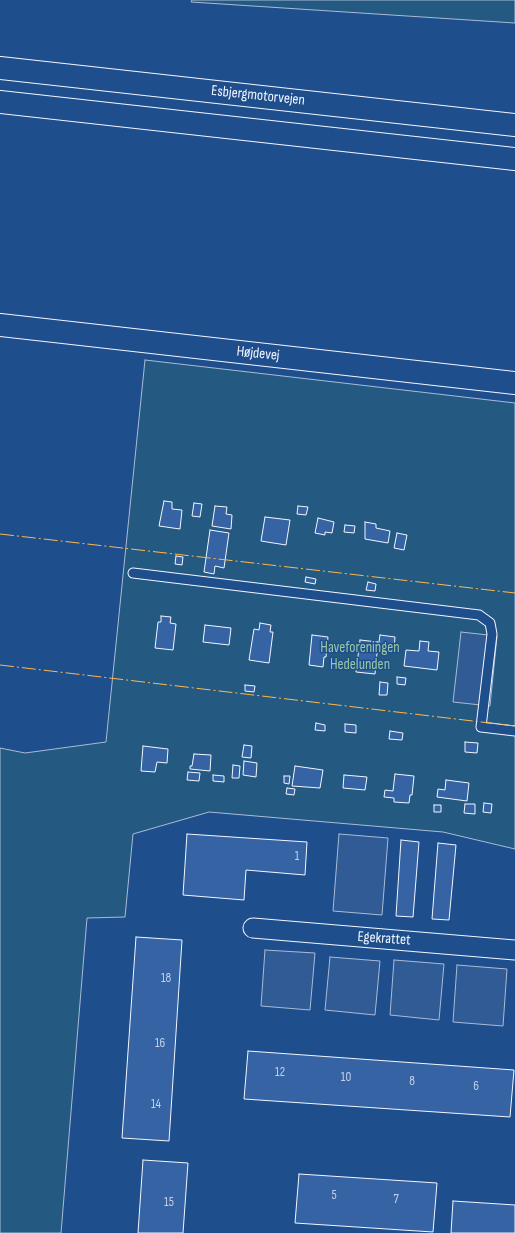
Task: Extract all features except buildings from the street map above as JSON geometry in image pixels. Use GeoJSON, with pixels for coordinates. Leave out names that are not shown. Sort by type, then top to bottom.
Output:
{"type":"FeatureCollection","features":[{"type":"Feature","properties":{"kind":"main road","name":"Esbjergmotorvejen"},"geometry":{"type":"LineString","coordinates":[[0,68],[515,125]]}},
{"type":"Feature","properties":{"kind":"main road"},"geometry":{"type":"LineString","coordinates":[[0,102],[515,158]]}},
{"type":"Feature","properties":{"kind":"main road","name":"Højdevej"},"geometry":{"type":"LineString","coordinates":[[0,325],[515,383]]}},
{"type":"Feature","properties":{"kind":"street","name":"Egekrattet"},"geometry":{"type":"LineString","coordinates":[[254,928],[515,950]]}},
{"type":"Feature","properties":{"kind":"lane"},"geometry":{"type":"LineString","coordinates":[[133,573],[479,615],[490,623],[492,634],[481,727],[515,731]]}},
{"type":"Feature","properties":{"kind":"green space"},"geometry":{"type":"Polygon","coordinates":[[[192,0],[515,0],[515,23],[191,2],[192,0]]]}},
{"type":"Feature","properties":{"kind":"green space","name":"Haveforeningen Hedelunden"},"geometry":{"type":"Polygon","coordinates":[[[145,360],[515,403],[515,849],[443,832],[209,812],[133,834],[125,917],[87,918],[61,1233],[0,1233],[0,748],[25,753],[106,742],[145,360]]]}},
{"type":"Feature","properties":{"kind":"shaded area"},"geometry":{"type":"Polygon","coordinates":[[[461,632],[497,636],[490,706],[453,702],[461,632]]]}},
{"type":"Feature","properties":{"kind":"shaded area"},"geometry":{"type":"Polygon","coordinates":[[[339,834],[388,838],[382,915],[333,911],[339,834]]]}},
{"type":"Feature","properties":{"kind":"shaded area"},"geometry":{"type":"Polygon","coordinates":[[[265,950],[315,953],[310,1010],[261,1006],[265,950]]]}},
{"type":"Feature","properties":{"kind":"shaded area"},"geometry":{"type":"Polygon","coordinates":[[[330,957],[380,961],[375,1015],[325,1010],[330,957]]]}},
{"type":"Feature","properties":{"kind":"shaded area"},"geometry":{"type":"Polygon","coordinates":[[[394,960],[444,964],[439,1020],[390,1015],[394,960]]]}},
{"type":"Feature","properties":{"kind":"shaded area"},"geometry":{"type":"Polygon","coordinates":[[[457,965],[507,969],[503,1026],[453,1022],[457,965]]]}},
{"type":"Feature","properties":{"kind":"power"},"geometry":{"type":"LineString","coordinates":[[0,534],[515,593]]}},
{"type":"Feature","properties":{"kind":"power"},"geometry":{"type":"LineString","coordinates":[[0,665],[515,726]]}}]}
